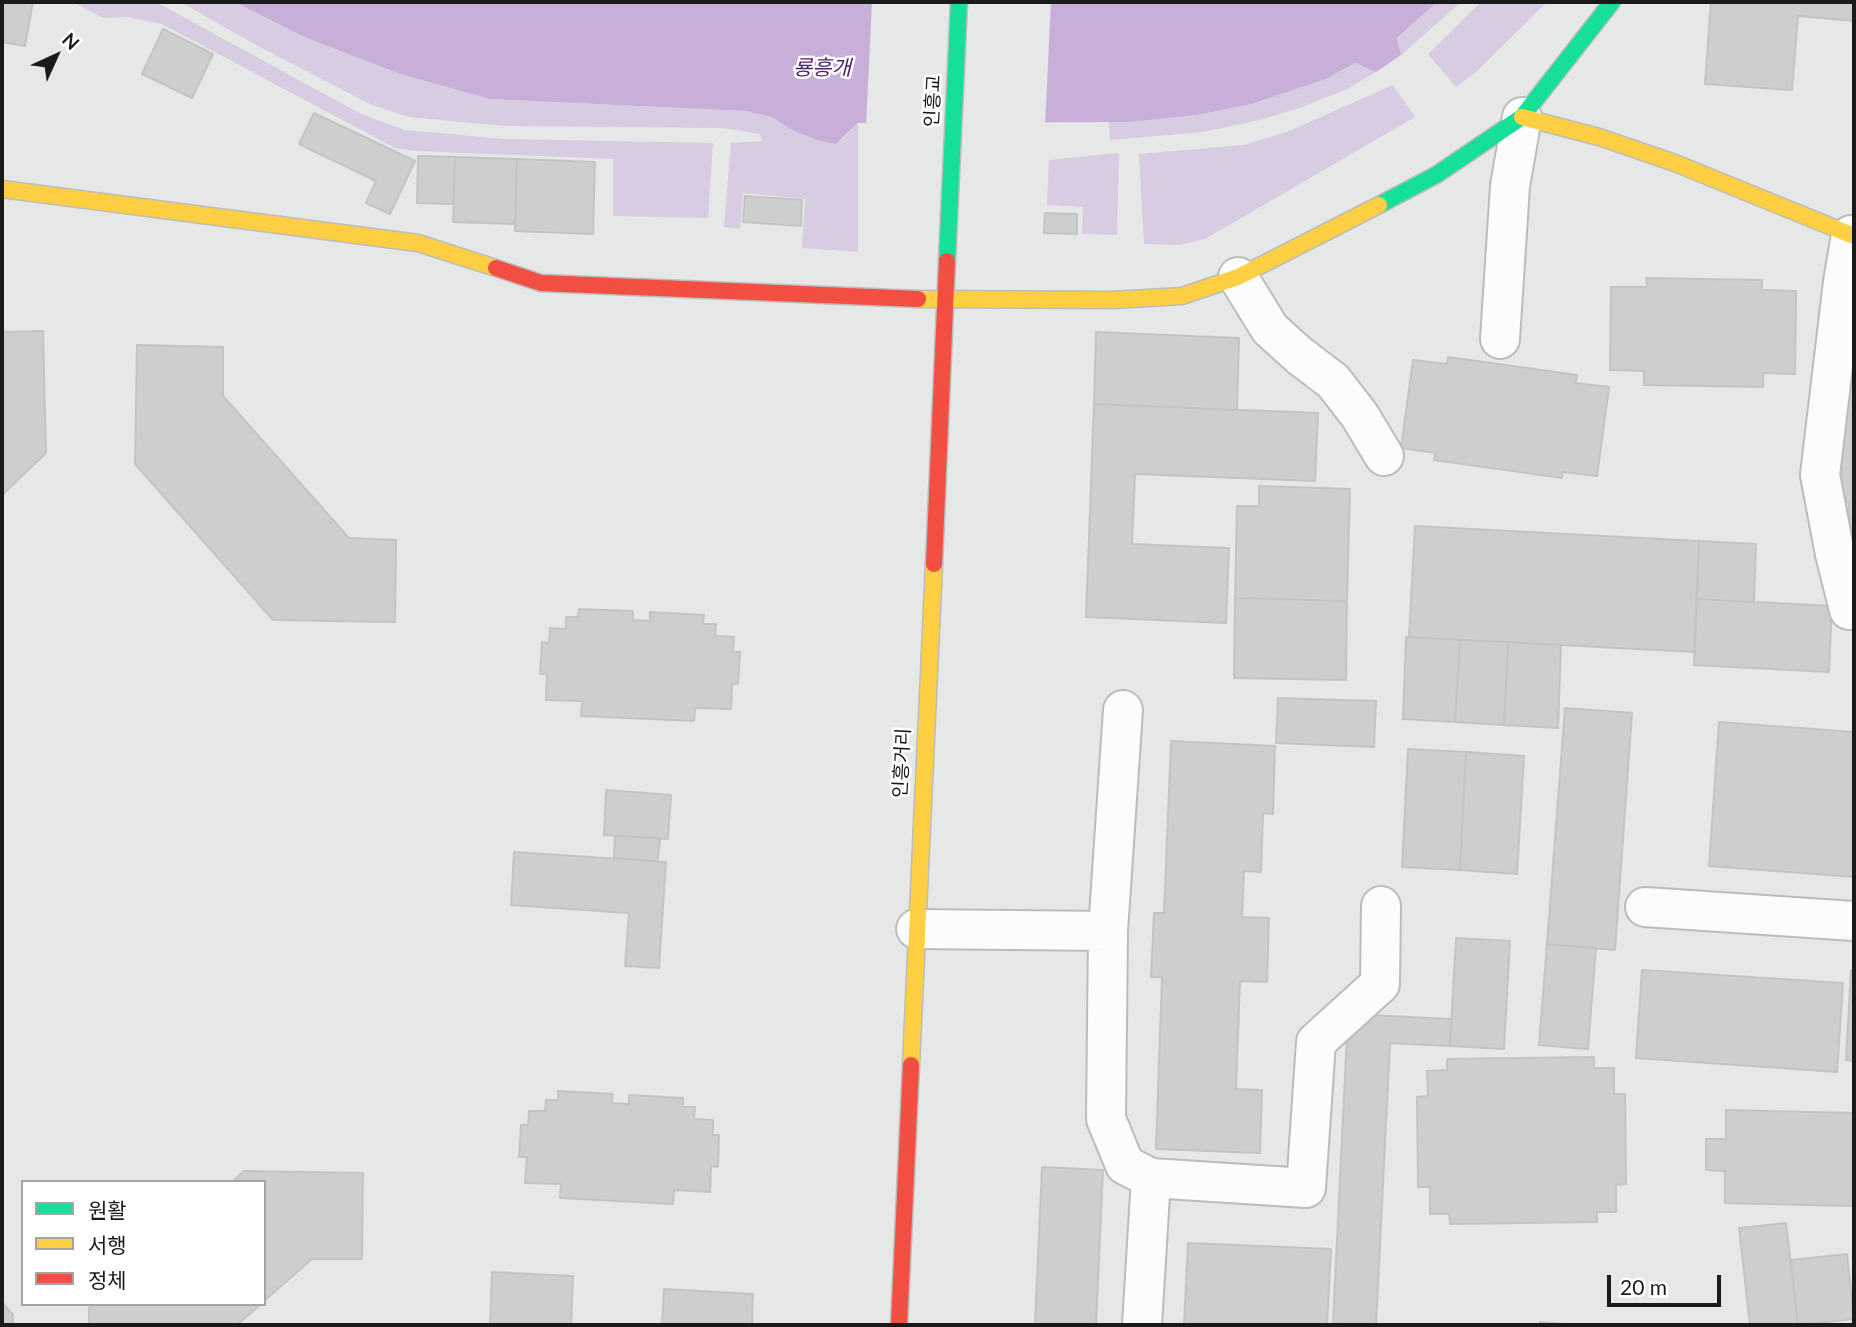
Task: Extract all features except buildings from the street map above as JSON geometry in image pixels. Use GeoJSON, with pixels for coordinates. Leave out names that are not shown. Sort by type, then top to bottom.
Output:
{"type":"FeatureCollection","features":[{"type":"Feature","properties":{"kind":"street","name":"인흥교"},"geometry":{"type":"LineString","coordinates":[[949,203],[959,2]]}},
{"type":"Feature","properties":{"kind":"street"},"geometry":{"type":"LineString","coordinates":[[2,189],[418,243],[541,284],[944,300],[1113,300],[1182,296],[1238,277],[1436,176],[1522,117],[1612,2]]}},
{"type":"Feature","properties":{"kind":"street"},"geometry":{"type":"LineString","coordinates":[[1522,117],[1599,137],[1675,163],[1853,235],[1843,282],[1820,475],[1849,610]]}},
{"type":"Feature","properties":{"kind":"street"},"geometry":{"type":"LineString","coordinates":[[1500,339],[1510,186],[1522,117]]}},
{"type":"Feature","properties":{"kind":"street","name":"인흥거리"},"geometry":{"type":"LineString","coordinates":[[900,1325],[949,203]]}},
{"type":"Feature","properties":{"kind":"street"},"geometry":{"type":"LineString","coordinates":[[1238,277],[1270,329],[1334,381],[1360,416],[1384,456]]}},
{"type":"Feature","properties":{"kind":"street"},"geometry":{"type":"LineString","coordinates":[[1122,710],[1108,931],[1106,1119],[1125,1165],[1151,1178],[1306,1188],[1316,1042],[1380,984],[1381,906]]}},
{"type":"Feature","properties":{"kind":"street"},"geometry":{"type":"LineString","coordinates":[[1645,907],[1854,921]]}},
{"type":"Feature","properties":{"kind":"street"},"geometry":{"type":"LineString","coordinates":[[916,929],[1108,931]]}},
{"type":"Feature","properties":{"kind":"street"},"geometry":{"type":"LineString","coordinates":[[1142,1325],[1151,1178]]}},
{"type":"Feature","properties":{"kind":"shaded area"},"geometry":{"type":"Polygon","coordinates":[[[73,2],[156,2],[361,114],[405,130],[505,139],[713,143],[708,218],[613,216],[613,159],[395,148],[162,24],[127,17],[103,18],[73,2]]]}},
{"type":"Feature","properties":{"kind":"shaded area"},"geometry":{"type":"Polygon","coordinates":[[[180,2],[235,2],[304,37],[400,74],[490,99],[745,111],[772,117],[794,131],[842,140],[858,123],[858,252],[802,248],[805,199],[743,193],[740,229],[724,227],[731,143],[762,141],[760,134],[723,128],[505,126],[409,117],[370,104],[180,2]]]}},
{"type":"Feature","properties":{"kind":"shaded area"},"geometry":{"type":"Polygon","coordinates":[[[1437,2],[1461,2],[1401,55],[1397,38],[1437,2]]]}},
{"type":"Feature","properties":{"kind":"shaded area"},"geometry":{"type":"Polygon","coordinates":[[[1481,2],[1547,2],[1476,72],[1456,87],[1428,54],[1481,2]]]}},
{"type":"Feature","properties":{"kind":"shaded area"},"geometry":{"type":"Polygon","coordinates":[[[1355,63],[1376,72],[1345,90],[1302,107],[1260,120],[1203,132],[1110,140],[1109,122],[1197,115],[1252,104],[1326,79],[1355,63]]]}},
{"type":"Feature","properties":{"kind":"shaded area"},"geometry":{"type":"Polygon","coordinates":[[[1393,85],[1415,117],[1205,239],[1179,245],[1144,244],[1139,154],[1243,145],[1287,132],[1393,85]]]}},
{"type":"Feature","properties":{"kind":"shaded area"},"geometry":{"type":"Polygon","coordinates":[[[1119,153],[1117,235],[1082,234],[1083,207],[1047,205],[1049,160],[1119,153]]]}},
{"type":"Feature","properties":{"kind":"water","name":"룡흥개"},"geometry":{"type":"Polygon","coordinates":[[[235,2],[1437,2],[1397,38],[1401,55],[1376,72],[1355,63],[1326,79],[1252,104],[1197,115],[1128,122],[858,123],[836,144],[794,131],[772,117],[745,111],[490,99],[400,74],[304,37],[235,2]]]}},
{"type":"Feature","properties":{"kind":"pier"},"geometry":{"type":"Polygon","coordinates":[[[872,2],[1051,2],[1045,126],[866,126],[872,2]]]}},
{"type":"Feature","properties":{"kind":"traffic: fast"},"geometry":{"type":"LineString","coordinates":[[947,261],[959,2]]}},
{"type":"Feature","properties":{"kind":"traffic: fast"},"geometry":{"type":"LineString","coordinates":[[1379,205],[1436,175],[1522,117],[1612,2]]}},
{"type":"Feature","properties":{"kind":"traffic: slow"},"geometry":{"type":"LineString","coordinates":[[1522,117],[1599,137],[1675,163],[1854,236]]}},
{"type":"Feature","properties":{"kind":"traffic: slow"},"geometry":{"type":"LineString","coordinates":[[2,189],[418,243],[496,268]]}},
{"type":"Feature","properties":{"kind":"traffic: slow"},"geometry":{"type":"LineString","coordinates":[[918,299],[1113,300],[1182,296],[1238,277],[1379,205]]}},
{"type":"Feature","properties":{"kind":"traffic: slow"},"geometry":{"type":"LineString","coordinates":[[911,1065],[934,564]]}},
{"type":"Feature","properties":{"kind":"traffic: jam"},"geometry":{"type":"LineString","coordinates":[[934,564],[947,261]]}},
{"type":"Feature","properties":{"kind":"traffic: jam"},"geometry":{"type":"LineString","coordinates":[[496,268],[541,283],[918,299]]}},
{"type":"Feature","properties":{"kind":"traffic: jam"},"geometry":{"type":"LineString","coordinates":[[899,1325],[911,1065]]}}]}
